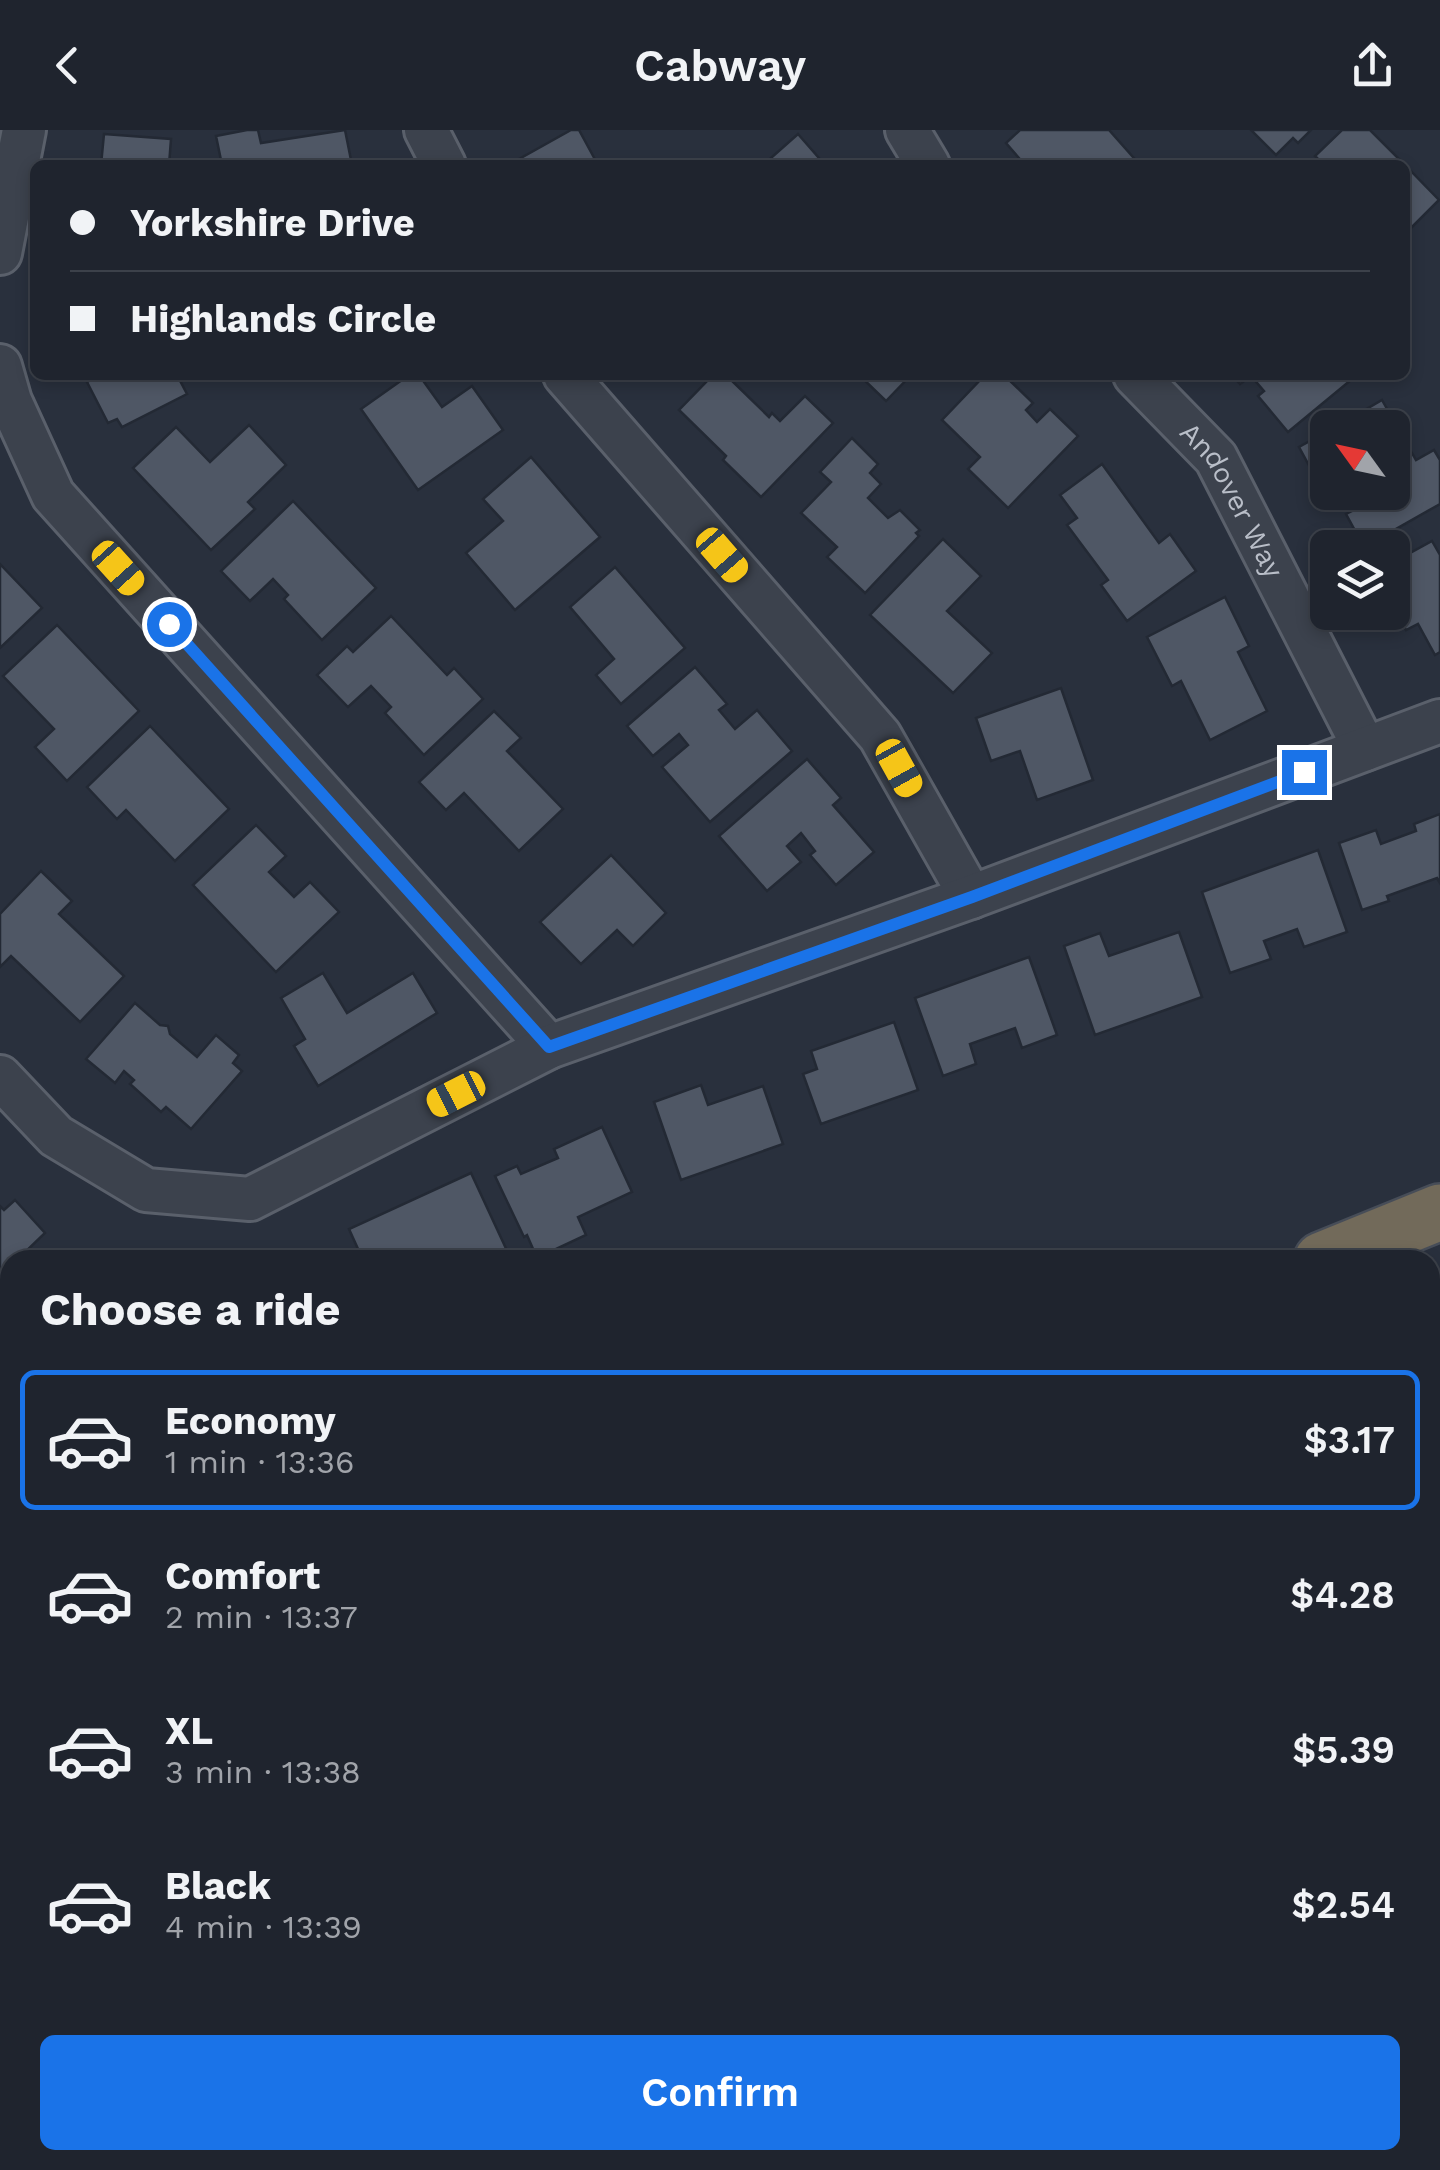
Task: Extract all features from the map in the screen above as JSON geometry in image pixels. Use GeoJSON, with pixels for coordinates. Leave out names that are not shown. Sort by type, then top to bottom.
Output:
{"type":"FeatureCollection","features":[{"type":"Feature","properties":{"kind":"highway"},"geometry":{"type":"LineString","coordinates":[[1347,1250],[1440,1212]]}},
{"type":"Feature","properties":{"kind":"street"},"geometry":{"type":"LineString","coordinates":[[0,253],[24,130]]}},
{"type":"Feature","properties":{"kind":"street"},"geometry":{"type":"LineString","coordinates":[[426,130],[441,160]]}},
{"type":"Feature","properties":{"kind":"street"},"geometry":{"type":"LineString","coordinates":[[907,130],[925,160]]}},
{"type":"Feature","properties":{"kind":"street"},"geometry":{"type":"LineString","coordinates":[[0,366],[10,401],[53,495],[549,1047]]}},
{"type":"Feature","properties":{"kind":"street"},"geometry":{"type":"LineString","coordinates":[[568,380],[880,736],[972,897]]}},
{"type":"Feature","properties":{"kind":"street","name":"Andover Way"},"geometry":{"type":"LineString","coordinates":[[1139,380],[1216,458],[1365,749]]}},
{"type":"Feature","properties":{"kind":"street"},"geometry":{"type":"LineString","coordinates":[[0,1077],[56,1136],[146,1190],[250,1199],[549,1047],[972,897],[1440,720]]}},
{"type":"Feature","properties":{"kind":"building"},"geometry":{"type":"Polygon","coordinates":[[[258,130],[261,143],[345,130],[351,160],[221,160],[216,136],[258,130]]]}},
{"type":"Feature","properties":{"kind":"building"},"geometry":{"type":"Polygon","coordinates":[[[571,130],[579,130],[595,160],[517,160],[571,130]]]}},
{"type":"Feature","properties":{"kind":"building"},"geometry":{"type":"Polygon","coordinates":[[[1020,130],[1109,130],[1136,160],[1021,160],[1006,143],[1020,130]]]}},
{"type":"Feature","properties":{"kind":"building"},"geometry":{"type":"Polygon","coordinates":[[[1251,130],[1311,130],[1298,143],[1293,138],[1276,155],[1251,130]]]}},
{"type":"Feature","properties":{"kind":"building"},"geometry":{"type":"Polygon","coordinates":[[[1342,130],[1370,130],[1400,160],[1319,160],[1315,156],[1342,130]]]}},
{"type":"Feature","properties":{"kind":"building"},"geometry":{"type":"Polygon","coordinates":[[[104,134],[171,139],[169,160],[101,160],[104,134]]]}},
{"type":"Feature","properties":{"kind":"building"},"geometry":{"type":"Polygon","coordinates":[[[798,134],[821,160],[769,160],[798,134]]]}},
{"type":"Feature","properties":{"kind":"building"},"geometry":{"type":"Polygon","coordinates":[[[1410,170],[1439,200],[1410,229],[1410,170]]]}},
{"type":"Feature","properties":{"kind":"building"},"geometry":{"type":"Polygon","coordinates":[[[180,380],[187,394],[122,427],[117,419],[108,423],[87,382],[180,380]]]}},
{"type":"Feature","properties":{"kind":"building"},"geometry":{"type":"Polygon","coordinates":[[[402,380],[423,380],[442,407],[472,386],[503,430],[418,490],[361,409],[402,380]]]}},
{"type":"Feature","properties":{"kind":"building"},"geometry":{"type":"Polygon","coordinates":[[[708,380],[731,380],[769,417],[772,413],[780,421],[805,396],[833,423],[761,497],[679,410],[708,380]]]}},
{"type":"Feature","properties":{"kind":"building"},"geometry":{"type":"Polygon","coordinates":[[[864,380],[906,380],[886,401],[864,380]]]}},
{"type":"Feature","properties":{"kind":"building"},"geometry":{"type":"Polygon","coordinates":[[[980,380],[1009,380],[1033,403],[1026,410],[1037,422],[1050,409],[1078,436],[1008,508],[968,469],[980,457],[942,420],[980,380]]]}},
{"type":"Feature","properties":{"kind":"building"},"geometry":{"type":"Polygon","coordinates":[[[1254,380],[1351,380],[1288,432],[1258,396],[1264,391],[1254,380]]]}},
{"type":"Feature","properties":{"kind":"building"},"geometry":{"type":"Polygon","coordinates":[[[1382,400],[1388,410],[1365,410],[1382,400]]]}},
{"type":"Feature","properties":{"kind":"building"},"geometry":{"type":"Polygon","coordinates":[[[249,425],[286,465],[248,502],[255,509],[211,550],[133,468],[176,427],[210,462],[249,425]]]}},
{"type":"Feature","properties":{"kind":"building"},"geometry":{"type":"Polygon","coordinates":[[[852,438],[878,464],[870,473],[881,484],[868,498],[888,518],[900,510],[920,530],[916,533],[919,536],[865,593],[827,557],[837,547],[801,513],[831,482],[820,472],[852,438]]]}},
{"type":"Feature","properties":{"kind":"building"},"geometry":{"type":"Polygon","coordinates":[[[1310,441],[1310,467],[1299,447],[1310,441]]]}},
{"type":"Feature","properties":{"kind":"building"},"geometry":{"type":"Polygon","coordinates":[[[1410,449],[1416,460],[1434,450],[1440,460],[1440,504],[1394,530],[1355,530],[1346,514],[1354,510],[1410,510],[1410,449]]]}},
{"type":"Feature","properties":{"kind":"building"},"geometry":{"type":"Polygon","coordinates":[[[531,457],[600,537],[515,610],[466,553],[503,521],[483,499],[531,457]]]}},
{"type":"Feature","properties":{"kind":"building"},"geometry":{"type":"Polygon","coordinates":[[[1102,464],[1159,543],[1170,534],[1196,571],[1127,621],[1101,585],[1108,580],[1067,525],[1077,518],[1060,495],[1102,464]]]}},
{"type":"Feature","properties":{"kind":"building"},"geometry":{"type":"Polygon","coordinates":[[[293,501],[376,588],[322,640],[284,599],[288,595],[273,579],[250,601],[221,571],[293,501]]]}},
{"type":"Feature","properties":{"kind":"building"},"geometry":{"type":"Polygon","coordinates":[[[943,539],[981,576],[947,611],[992,653],[953,693],[870,615],[943,539]]]}},
{"type":"Feature","properties":{"kind":"building"},"geometry":{"type":"Polygon","coordinates":[[[1432,541],[1440,555],[1440,652],[1435,655],[1418,624],[1410,628],[1410,553],[1432,541]]]}},
{"type":"Feature","properties":{"kind":"building"},"geometry":{"type":"Polygon","coordinates":[[[0,564],[42,608],[0,648],[0,564]]]}},
{"type":"Feature","properties":{"kind":"building"},"geometry":{"type":"Polygon","coordinates":[[[615,567],[685,648],[621,704],[596,675],[614,659],[570,607],[615,567]]]}},
{"type":"Feature","properties":{"kind":"building"},"geometry":{"type":"Polygon","coordinates":[[[1225,597],[1249,646],[1238,652],[1267,711],[1210,740],[1181,681],[1172,686],[1147,637],[1225,597]]]}},
{"type":"Feature","properties":{"kind":"building"},"geometry":{"type":"Polygon","coordinates":[[[391,616],[447,675],[454,668],[483,699],[424,755],[385,713],[391,707],[371,686],[348,707],[317,675],[347,646],[353,652],[391,616]]]}},
{"type":"Feature","properties":{"kind":"building"},"geometry":{"type":"Polygon","coordinates":[[[57,625],[139,711],[67,781],[35,747],[54,729],[3,676],[57,625]]]}},
{"type":"Feature","properties":{"kind":"building"},"geometry":{"type":"Polygon","coordinates":[[[695,667],[727,704],[719,710],[735,729],[757,710],[792,751],[710,822],[662,767],[688,745],[679,734],[653,756],[627,726],[695,667]]]}},
{"type":"Feature","properties":{"kind":"building"},"geometry":{"type":"Polygon","coordinates":[[[1061,688],[1093,780],[1037,800],[1020,751],[991,761],[976,718],[1061,688]]]}},
{"type":"Feature","properties":{"kind":"building"},"geometry":{"type":"Polygon","coordinates":[[[494,711],[521,738],[507,751],[563,809],[519,851],[464,793],[446,810],[419,782],[494,711]]]}},
{"type":"Feature","properties":{"kind":"building"},"geometry":{"type":"Polygon","coordinates":[[[150,726],[229,809],[175,861],[126,810],[117,819],[87,787],[150,726]]]}},
{"type":"Feature","properties":{"kind":"building"},"geometry":{"type":"Polygon","coordinates":[[[807,759],[841,798],[833,805],[874,852],[836,885],[810,855],[815,851],[801,833],[787,846],[801,862],[767,891],[719,836],[807,759]]]}},
{"type":"Feature","properties":{"kind":"building"},"geometry":{"type":"Polygon","coordinates":[[[1440,814],[1440,883],[1437,878],[1387,896],[1389,901],[1362,910],[1339,843],[1376,830],[1381,844],[1416,831],[1414,824],[1440,814]]]}},
{"type":"Feature","properties":{"kind":"building"},"geometry":{"type":"Polygon","coordinates":[[[256,825],[286,856],[269,872],[294,897],[310,882],[339,912],[276,972],[193,885],[256,825]]]}},
{"type":"Feature","properties":{"kind":"building"},"geometry":{"type":"Polygon","coordinates":[[[1318,850],[1347,932],[1304,947],[1297,929],[1264,941],[1271,959],[1230,973],[1202,892],[1318,850]]]}},
{"type":"Feature","properties":{"kind":"building"},"geometry":{"type":"Polygon","coordinates":[[[611,855],[666,913],[633,946],[617,930],[581,964],[540,922],[611,855]]]}},
{"type":"Feature","properties":{"kind":"building"},"geometry":{"type":"Polygon","coordinates":[[[41,871],[72,901],[59,914],[124,976],[80,1022],[11,956],[0,967],[0,914],[41,871]]]}},
{"type":"Feature","properties":{"kind":"building"},"geometry":{"type":"Polygon","coordinates":[[[1179,932],[1202,997],[1095,1035],[1064,946],[1100,933],[1109,956],[1179,932]]]}},
{"type":"Feature","properties":{"kind":"building"},"geometry":{"type":"Polygon","coordinates":[[[1029,957],[1057,1035],[1022,1048],[1015,1028],[970,1044],[976,1064],[943,1076],[915,998],[1029,957]]]}},
{"type":"Feature","properties":{"kind":"building"},"geometry":{"type":"Polygon","coordinates":[[[323,973],[347,1013],[413,973],[437,1013],[318,1086],[294,1046],[305,1039],[281,998],[323,973]]]}},
{"type":"Feature","properties":{"kind":"building"},"geometry":{"type":"Polygon","coordinates":[[[135,1003],[160,1025],[168,1026],[170,1034],[197,1057],[216,1035],[239,1055],[233,1063],[242,1071],[191,1129],[166,1107],[161,1112],[130,1084],[134,1080],[124,1071],[115,1083],[86,1059],[135,1003]]]}},
{"type":"Feature","properties":{"kind":"building"},"geometry":{"type":"Polygon","coordinates":[[[894,1022],[918,1090],[821,1124],[803,1074],[817,1069],[811,1051],[894,1022]]]}},
{"type":"Feature","properties":{"kind":"building"},"geometry":{"type":"Polygon","coordinates":[[[701,1085],[708,1105],[763,1086],[783,1144],[681,1180],[654,1102],[701,1085]]]}},
{"type":"Feature","properties":{"kind":"building"},"geometry":{"type":"Polygon","coordinates":[[[602,1127],[632,1192],[578,1217],[586,1235],[554,1250],[534,1250],[495,1176],[517,1166],[521,1174],[558,1158],[554,1149],[602,1127]]]}},
{"type":"Feature","properties":{"kind":"building"},"geometry":{"type":"Polygon","coordinates":[[[471,1173],[507,1250],[358,1250],[349,1229],[471,1173]]]}},
{"type":"Feature","properties":{"kind":"building"},"geometry":{"type":"Polygon","coordinates":[[[15,1200],[45,1233],[27,1250],[0,1250],[0,1206],[4,1210],[15,1200]]]}},
{"type":"Feature","properties":{"kind":"route"},"geometry":{"type":"LineString","coordinates":[[169,624],[549,1047],[972,897],[1304,772]]}}]}
